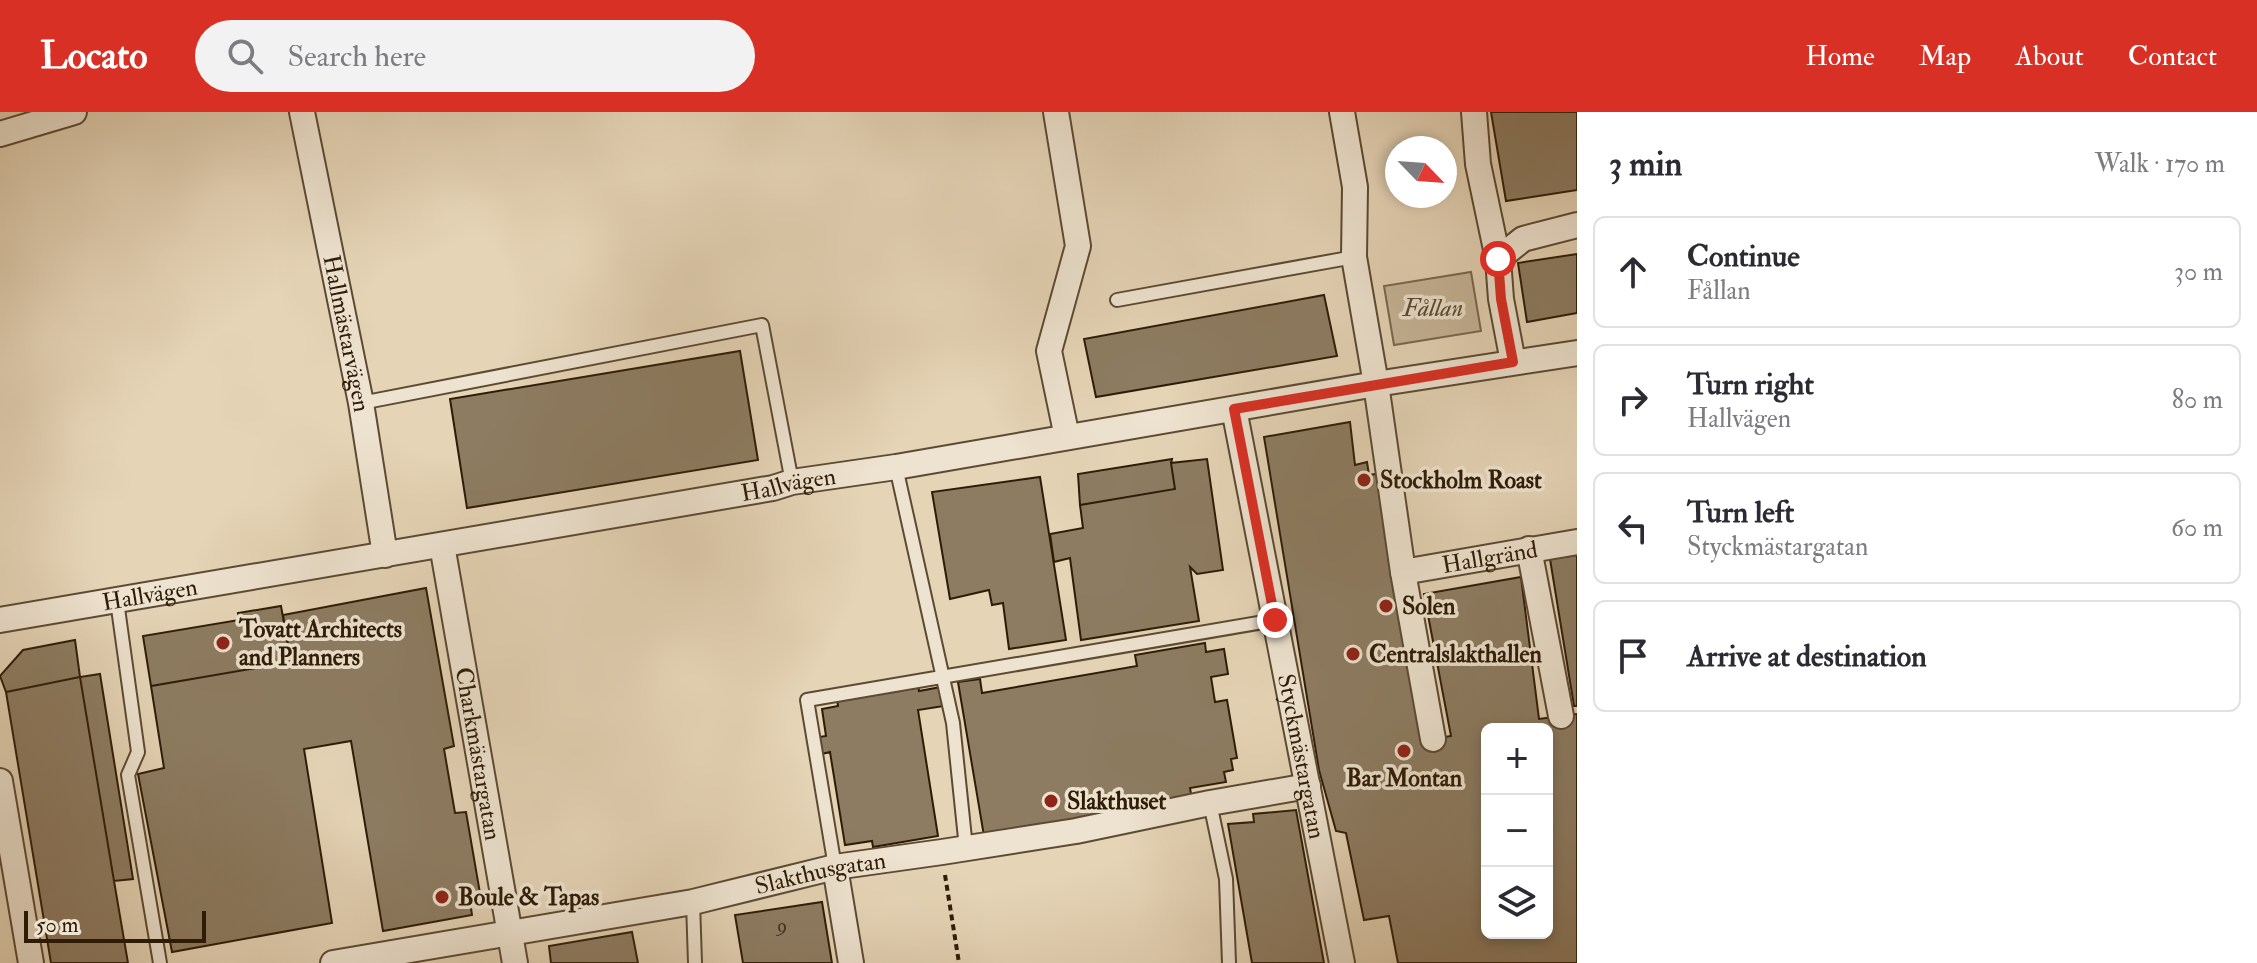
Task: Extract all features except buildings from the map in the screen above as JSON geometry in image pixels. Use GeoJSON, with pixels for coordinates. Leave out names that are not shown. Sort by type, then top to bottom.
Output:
{"type":"FeatureCollection","features":[{"type":"Feature","properties":{"kind":"street"},"geometry":{"type":"LineString","coordinates":[[0,134],[74,112]]}},
{"type":"Feature","properties":{"kind":"street","name":"Hallmästarvägen"},"geometry":{"type":"LineString","coordinates":[[302,112],[361,403],[385,555]]}},
{"type":"Feature","properties":{"kind":"street"},"geometry":{"type":"LineString","coordinates":[[1056,112],[1078,246],[1049,351],[1067,437]]}},
{"type":"Feature","properties":{"kind":"street"},"geometry":{"type":"LineString","coordinates":[[1342,112],[1355,187],[1354,257],[1403,572],[1433,739]]}},
{"type":"Feature","properties":{"kind":"street"},"geometry":{"type":"LineString","coordinates":[[1474,112],[1478,164],[1498,259],[1501,299],[1513,362]]}},
{"type":"Feature","properties":{"kind":"street"},"geometry":{"type":"LineString","coordinates":[[1498,259],[1523,239],[1577,225]]}},
{"type":"Feature","properties":{"kind":"street","name":"Hallvägen"},"geometry":{"type":"LineString","coordinates":[[0,620],[773,488],[792,482],[1577,353]]}},
{"type":"Feature","properties":{"kind":"street","name":"Styckmästargatan"},"geometry":{"type":"LineString","coordinates":[[1234,409],[1342,963]]}},
{"type":"Feature","properties":{"kind":"street","name":"Hallgränd"},"geometry":{"type":"LineString","coordinates":[[1403,572],[1577,542]]}},
{"type":"Feature","properties":{"kind":"street","name":"Charkmästargatan"},"geometry":{"type":"LineString","coordinates":[[442,545],[515,963]]}},
{"type":"Feature","properties":{"kind":"street"},"geometry":{"type":"LineString","coordinates":[[1529,549],[1561,716]]}},
{"type":"Feature","properties":{"kind":"street"},"geometry":{"type":"LineString","coordinates":[[0,781],[31,963]]}},
{"type":"Feature","properties":{"kind":"street","name":"Slakthusgatan"},"geometry":{"type":"LineString","coordinates":[[333,963],[693,902],[835,867],[1076,831],[1308,786]]}},
{"type":"Feature","properties":{"kind":"street"},"geometry":{"type":"LineString","coordinates":[[835,867],[851,963]]}},
{"type":"Feature","properties":{"kind":"lane"},"geometry":{"type":"LineString","coordinates":[[1117,300],[1354,257]]}},
{"type":"Feature","properties":{"kind":"lane"},"geometry":{"type":"LineString","coordinates":[[361,403],[762,325],[792,482]]}},
{"type":"Feature","properties":{"kind":"lane"},"geometry":{"type":"LineString","coordinates":[[896,467],[953,723],[966,848]]}},
{"type":"Feature","properties":{"kind":"lane"},"geometry":{"type":"LineString","coordinates":[[117,601],[138,752],[128,775],[160,963]]}},
{"type":"Feature","properties":{"kind":"lane"},"geometry":{"type":"LineString","coordinates":[[835,867],[807,700],[1275,620]]}},
{"type":"Feature","properties":{"kind":"lane"},"geometry":{"type":"LineString","coordinates":[[1210,803],[1226,879],[1229,963]]}},
{"type":"Feature","properties":{"kind":"lane"},"geometry":{"type":"LineString","coordinates":[[693,902],[695,963]]}},
{"type":"Feature","properties":{"kind":"path"},"geometry":{"type":"LineString","coordinates":[[942,852],[959,963]]}},
{"type":"Feature","properties":{"kind":"green space","name":"Fållan"},"geometry":{"type":"Polygon","coordinates":[[[1471,272],[1481,331],[1394,345],[1384,286],[1471,272]]]}},
{"type":"Feature","properties":{"kind":"place","name":"Stockholm Roast"},"geometry":{"type":"Point","coordinates":[1364,480]}},
{"type":"Feature","properties":{"kind":"place","name":"Solen"},"geometry":{"type":"Point","coordinates":[1386,606]}},
{"type":"Feature","properties":{"kind":"place","name":"Tovatt Architects and Planners"},"geometry":{"type":"Point","coordinates":[223,643]}},
{"type":"Feature","properties":{"kind":"place","name":"Centralslakthallen"},"geometry":{"type":"Point","coordinates":[1353,654]}},
{"type":"Feature","properties":{"kind":"place","name":"Bar Montan"},"geometry":{"type":"Point","coordinates":[1404,751]}},
{"type":"Feature","properties":{"kind":"place","name":"Slakthuset"},"geometry":{"type":"Point","coordinates":[1051,801]}},
{"type":"Feature","properties":{"kind":"place","name":"Boule & Tapas"},"geometry":{"type":"Point","coordinates":[442,897]}},
{"type":"Feature","properties":{"kind":"route"},"geometry":{"type":"LineString","coordinates":[[1275,620],[1234,409],[1513,362],[1501,299],[1498,259]]}}]}
